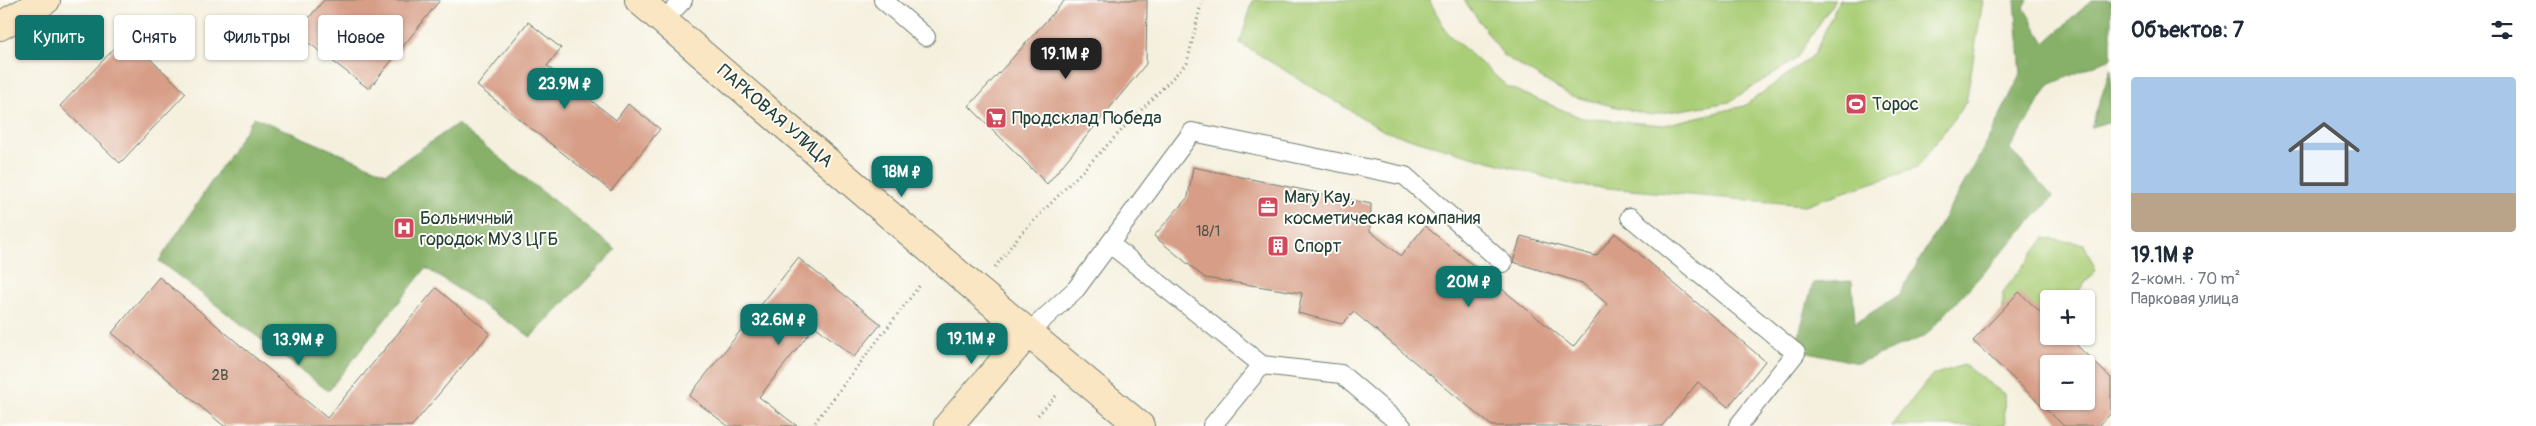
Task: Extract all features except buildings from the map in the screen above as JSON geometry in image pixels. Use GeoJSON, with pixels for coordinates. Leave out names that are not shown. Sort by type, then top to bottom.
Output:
{"type":"FeatureCollection","features":[{"type":"Feature","properties":{"kind":"main road"},"geometry":{"type":"LineString","coordinates":[[0,26],[46,0]]}},
{"type":"Feature","properties":{"kind":"main road","name":"ПАРКОВАЯ УЛИЦА"},"geometry":{"type":"LineString","coordinates":[[640,0],[1028,333],[1140,426]]}},
{"type":"Feature","properties":{"kind":"main road"},"geometry":{"type":"LineString","coordinates":[[948,426],[1028,333]]}},
{"type":"Feature","properties":{"kind":"lane"},"geometry":{"type":"LineString","coordinates":[[664,20],[683,0]]}},
{"type":"Feature","properties":{"kind":"lane"},"geometry":{"type":"LineString","coordinates":[[883,0],[926,37]]}},
{"type":"Feature","properties":{"kind":"lane"},"geometry":{"type":"LineString","coordinates":[[1028,333],[1076,289],[1192,132],[1405,176],[1503,262]]}},
{"type":"Feature","properties":{"kind":"lane"},"geometry":{"type":"LineString","coordinates":[[1630,217],[1796,354],[1738,426]]}},
{"type":"Feature","properties":{"kind":"lane"},"geometry":{"type":"LineString","coordinates":[[1110,244],[1262,365],[1341,374],[1402,426]]}},
{"type":"Feature","properties":{"kind":"lane"},"geometry":{"type":"LineString","coordinates":[[1212,426],[1262,365]]}},
{"type":"Feature","properties":{"kind":"path"},"geometry":{"type":"LineString","coordinates":[[1018,238],[1187,62],[1202,0]]}},
{"type":"Feature","properties":{"kind":"path"},"geometry":{"type":"LineString","coordinates":[[812,426],[920,285]]}},
{"type":"Feature","properties":{"kind":"green space","name":"Торос"},"geometry":{"type":"Polygon","coordinates":[[[1253,0],[1429,0],[1448,34],[1508,87],[1582,118],[1664,125],[1744,106],[1814,55],[1839,0],[1983,0],[1966,102],[1917,168],[1805,205],[1573,185],[1384,131],[1240,43],[1253,0]]]}},
{"type":"Feature","properties":{"kind":"green space"},"geometry":{"type":"Polygon","coordinates":[[[1464,0],[1835,0],[1796,59],[1729,102],[1650,115],[1571,96],[1504,56],[1464,0]]]}},
{"type":"Feature","properties":{"kind":"green space"},"geometry":{"type":"Polygon","coordinates":[[[2015,0],[2028,0],[2024,8],[2045,43],[2092,0],[2111,0],[2111,58],[2049,85],[2010,149],[2053,197],[1925,336],[1858,363],[1795,349],[1813,283],[1852,281],[1855,323],[1899,295],[1976,163],[2021,74],[2015,0]]]}},
{"type":"Feature","properties":{"kind":"green space"},"geometry":{"type":"Polygon","coordinates":[[[2111,68],[2111,121],[2091,127],[2111,68]]]}},
{"type":"Feature","properties":{"kind":"green space"},"geometry":{"type":"Polygon","coordinates":[[[254,117],[386,173],[457,124],[616,250],[531,337],[426,268],[328,391],[159,261],[254,117]]]}},
{"type":"Feature","properties":{"kind":"green space"},"geometry":{"type":"Polygon","coordinates":[[[2045,238],[2084,244],[2096,270],[2079,290],[2040,290],[2040,320],[2003,326],[2003,292],[2045,238]]]}},
{"type":"Feature","properties":{"kind":"green space"},"geometry":{"type":"Polygon","coordinates":[[[1964,365],[2004,394],[2005,426],[1891,426],[1932,375],[1964,365]]]}},
{"type":"Feature","properties":{"kind":"place","name":"Торос"},"geometry":{"type":"Point","coordinates":[1856,104]}},
{"type":"Feature","properties":{"kind":"place","name":"Продсклад Победа"},"geometry":{"type":"Point","coordinates":[996,118]}},
{"type":"Feature","properties":{"kind":"place","name":"Mary Kay, косметическая компания"},"geometry":{"type":"Point","coordinates":[1268,207]}},
{"type":"Feature","properties":{"kind":"place","name":"Больничный городок МУЗ ЦГБ"},"geometry":{"type":"Point","coordinates":[404,228]}},
{"type":"Feature","properties":{"kind":"place","name":"Спорт"},"geometry":{"type":"Point","coordinates":[1278,246]}}]}
